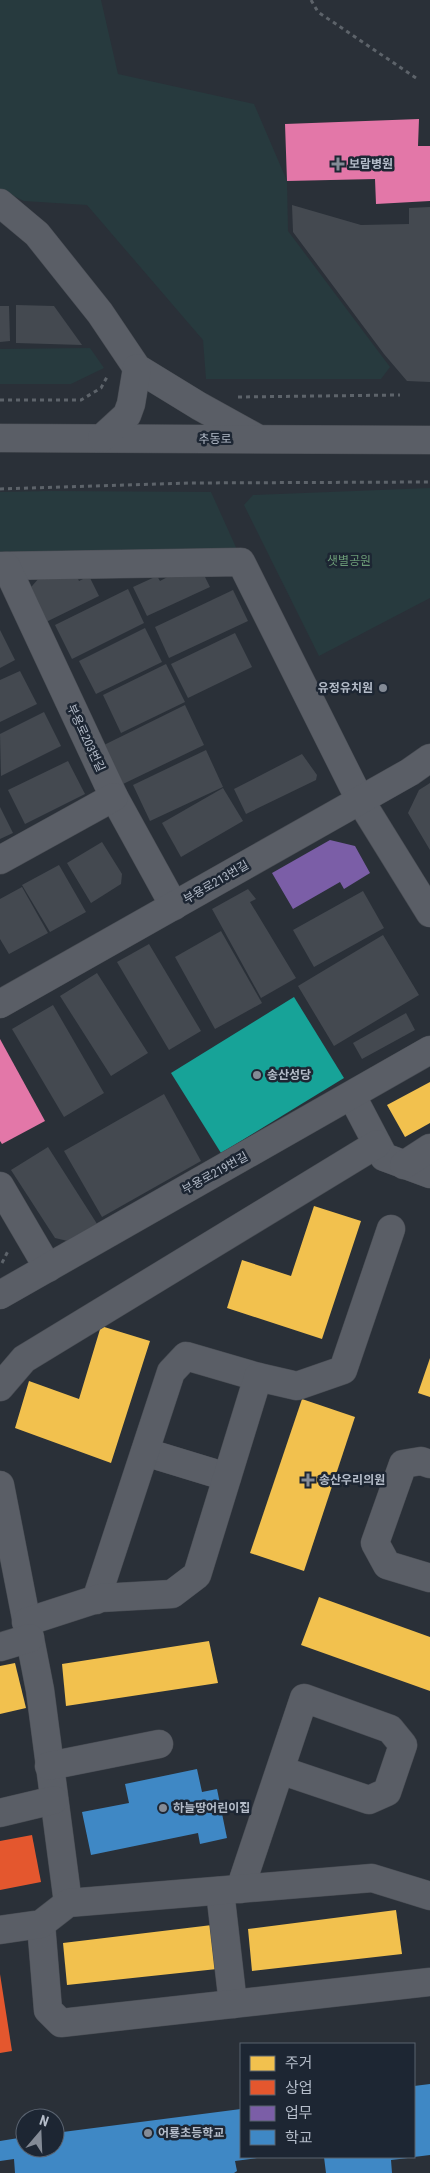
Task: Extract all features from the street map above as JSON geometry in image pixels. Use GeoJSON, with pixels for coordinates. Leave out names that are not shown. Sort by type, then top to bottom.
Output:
{"type":"FeatureCollection","features":[{"type":"Feature","properties":{"kind":"street"},"geometry":{"type":"LineString","coordinates":[[0,203],[37,234],[100,313],[137,368],[258,439]]}},
{"type":"Feature","properties":{"kind":"street"},"geometry":{"type":"LineString","coordinates":[[102,438],[127,415],[131,404],[137,368]]}},
{"type":"Feature","properties":{"kind":"street","name":"추동로"},"geometry":{"type":"LineString","coordinates":[[0,438],[430,440]]}},
{"type":"Feature","properties":{"kind":"street"},"geometry":{"type":"LineString","coordinates":[[3,566],[240,562],[360,800],[430,913]]}},
{"type":"Feature","properties":{"kind":"street","name":"부용로203번길"},"geometry":{"type":"LineString","coordinates":[[3,566],[114,797],[174,906]]}},
{"type":"Feature","properties":{"kind":"street","name":"부용로213번길"},"geometry":{"type":"LineString","coordinates":[[0,1004],[410,772],[430,758]]}},
{"type":"Feature","properties":{"kind":"street"},"geometry":{"type":"LineString","coordinates":[[0,860],[114,797]]}},
{"type":"Feature","properties":{"kind":"street","name":"부용로219번길"},"geometry":{"type":"LineString","coordinates":[[0,1294],[352,1096],[430,1050]]}},
{"type":"Feature","properties":{"kind":"street"},"geometry":{"type":"LineString","coordinates":[[352,1096],[384,1157],[430,1174]]}},
{"type":"Feature","properties":{"kind":"street"},"geometry":{"type":"LineString","coordinates":[[0,1387],[24,1359],[377,1144]]}},
{"type":"Feature","properties":{"kind":"street"},"geometry":{"type":"LineString","coordinates":[[404,1165],[430,1148]]}},
{"type":"Feature","properties":{"kind":"street"},"geometry":{"type":"LineString","coordinates":[[0,1186],[48,1268]]}},
{"type":"Feature","properties":{"kind":"street"},"geometry":{"type":"LineString","coordinates":[[96,1600],[171,1372],[186,1356],[258,1378],[297,1386],[343,1370],[390,1229]]}},
{"type":"Feature","properties":{"kind":"street"},"geometry":{"type":"LineString","coordinates":[[0,1647],[28,1630],[96,1600],[172,1594],[197,1575],[258,1378]]}},
{"type":"Feature","properties":{"kind":"street"},"geometry":{"type":"LineString","coordinates":[[145,1452],[227,1477]]}},
{"type":"Feature","properties":{"kind":"street"},"geometry":{"type":"LineString","coordinates":[[430,1464],[421,1461],[403,1464],[375,1543],[387,1565],[430,1578]]}},
{"type":"Feature","properties":{"kind":"street"},"geometry":{"type":"LineString","coordinates":[[0,1485],[40,1690],[68,1904]]}},
{"type":"Feature","properties":{"kind":"street"},"geometry":{"type":"LineString","coordinates":[[233,2004],[230,1890],[280,1770],[304,1698],[390,1729],[404,1745],[387,1792],[369,1800],[280,1770]]}},
{"type":"Feature","properties":{"kind":"street"},"geometry":{"type":"LineString","coordinates":[[49,1766],[159,1744]]}},
{"type":"Feature","properties":{"kind":"street"},"geometry":{"type":"LineString","coordinates":[[0,1813],[54,1800]]}},
{"type":"Feature","properties":{"kind":"street"},"geometry":{"type":"LineString","coordinates":[[0,1930],[41,1924],[68,1904],[372,1878],[430,1896]]}},
{"type":"Feature","properties":{"kind":"street"},"geometry":{"type":"LineString","coordinates":[[41,1924],[48,2010],[61,2024],[430,1982]]}},
{"type":"Feature","properties":{"kind":"path"},"geometry":{"type":"LineString","coordinates":[[311,0],[318,12],[419,80]]}},
{"type":"Feature","properties":{"kind":"path"},"geometry":{"type":"LineString","coordinates":[[0,400],[81,400],[101,388]]}},
{"type":"Feature","properties":{"kind":"path"},"geometry":{"type":"LineString","coordinates":[[234,397],[400,395]]}},
{"type":"Feature","properties":{"kind":"path"},"geometry":{"type":"LineString","coordinates":[[0,488],[188,483],[430,482]]}},
{"type":"Feature","properties":{"kind":"path"},"geometry":{"type":"LineString","coordinates":[[0,1265],[8,1251],[4,1244]]}},
{"type":"Feature","properties":{"kind":"green space"},"geometry":{"type":"Polygon","coordinates":[[[0,0],[101,0],[118,74],[254,104],[287,181],[288,231],[390,367],[381,379],[206,379],[203,340],[87,205],[24,201],[0,189],[0,0]]]}},
{"type":"Feature","properties":{"kind":"green space"},"geometry":{"type":"Polygon","coordinates":[[[90,348],[104,368],[71,384],[0,384],[0,349],[90,348]]]}},
{"type":"Feature","properties":{"kind":"green space","name":"샛별공원"},"geometry":{"type":"Polygon","coordinates":[[[430,488],[430,598],[319,656],[244,505],[253,495],[430,488]]]}},
{"type":"Feature","properties":{"kind":"green space"},"geometry":{"type":"Polygon","coordinates":[[[0,492],[211,492],[239,554],[0,553],[0,492]]]}},
{"type":"Feature","properties":{"kind":"building: 주거"},"geometry":{"type":"Polygon","coordinates":[[[430,1082],[430,1123],[405,1137],[387,1105],[430,1082]]]}},
{"type":"Feature","properties":{"kind":"building: 주거"},"geometry":{"type":"Polygon","coordinates":[[[314,1206],[361,1221],[322,1339],[227,1308],[242,1260],[291,1276],[314,1206]]]}},
{"type":"Feature","properties":{"kind":"building: 주거"},"geometry":{"type":"Polygon","coordinates":[[[101,1326],[150,1341],[111,1463],[15,1428],[29,1381],[79,1399],[101,1326]]]}},
{"type":"Feature","properties":{"kind":"building: 주거"},"geometry":{"type":"Polygon","coordinates":[[[430,1358],[430,1397],[418,1393],[430,1358]]]}},
{"type":"Feature","properties":{"kind":"building: 주거"},"geometry":{"type":"Polygon","coordinates":[[[302,1399],[355,1417],[304,1571],[250,1553],[302,1399]]]}},
{"type":"Feature","properties":{"kind":"building: 주거"},"geometry":{"type":"Polygon","coordinates":[[[319,1597],[430,1637],[430,1691],[301,1645],[319,1597]]]}},
{"type":"Feature","properties":{"kind":"building: 주거"},"geometry":{"type":"Polygon","coordinates":[[[209,1641],[218,1683],[66,1706],[62,1664],[209,1641]]]}},
{"type":"Feature","properties":{"kind":"building: 주거"},"geometry":{"type":"Polygon","coordinates":[[[15,1663],[26,1708],[0,1714],[0,1666],[15,1663]]]}},
{"type":"Feature","properties":{"kind":"building: 주거"},"geometry":{"type":"Polygon","coordinates":[[[396,1910],[402,1954],[252,1971],[248,1929],[396,1910]]]}},
{"type":"Feature","properties":{"kind":"building: 주거"},"geometry":{"type":"Polygon","coordinates":[[[212,1925],[217,1969],[67,1985],[63,1943],[212,1925]]]}},
{"type":"Feature","properties":{"kind":"building: 상업"},"geometry":{"type":"Polygon","coordinates":[[[32,1835],[41,1882],[0,1890],[0,1841],[32,1835]]]}},
{"type":"Feature","properties":{"kind":"building: 상업"},"geometry":{"type":"Polygon","coordinates":[[[0,1974],[12,2051],[0,2053],[0,1974]]]}},
{"type":"Feature","properties":{"kind":"building: 업무"},"geometry":{"type":"Polygon","coordinates":[[[330,840],[355,846],[370,873],[344,889],[340,882],[293,909],[272,873],[330,840]]]}},
{"type":"Feature","properties":{"kind":"building: 학교","name":"하늘땅어린이집"},"geometry":{"type":"Polygon","coordinates":[[[197,1769],[202,1792],[217,1789],[227,1838],[200,1844],[198,1833],[91,1855],[82,1812],[129,1803],[125,1784],[197,1769]]]}},
{"type":"Feature","properties":{"kind":"building: 학교"},"geometry":{"type":"Polygon","coordinates":[[[430,2084],[430,2155],[415,2157],[415,2086],[430,2084]]]}},
{"type":"Feature","properties":{"kind":"building: 학교"},"geometry":{"type":"Polygon","coordinates":[[[240,2109],[240,2158],[257,2158],[235,2161],[237,2171],[234,2173],[15,2173],[14,2159],[0,2161],[0,2141],[15,2139],[15,2158],[65,2158],[65,2132],[240,2109]]]}},
{"type":"Feature","properties":{"kind":"building: 학교"},"geometry":{"type":"Polygon","coordinates":[[[324,2158],[408,2158],[391,2160],[392,2173],[326,2173],[324,2158]]]}},
{"type":"Feature","properties":{"kind":"building: 의료"},"geometry":{"type":"Polygon","coordinates":[[[419,119],[418,146],[430,146],[430,201],[376,204],[375,179],[287,181],[285,124],[419,119]]]}},
{"type":"Feature","properties":{"kind":"building: 의료"},"geometry":{"type":"Polygon","coordinates":[[[0,1039],[45,1121],[2,1144],[0,1141],[0,1039]]]}},
{"type":"Feature","properties":{"kind":"building: 공공","name":"송산성당"},"geometry":{"type":"Polygon","coordinates":[[[294,997],[344,1078],[221,1153],[171,1073],[294,997]]]}},
{"type":"Feature","properties":{"kind":"building: 기타"},"geometry":{"type":"Polygon","coordinates":[[[292,205],[361,225],[409,224],[409,208],[430,207],[430,382],[407,381],[384,354],[293,232],[292,205]]]}},
{"type":"Feature","properties":{"kind":"building: 기타"},"geometry":{"type":"Polygon","coordinates":[[[16,305],[54,306],[82,345],[16,343],[16,305]]]}},
{"type":"Feature","properties":{"kind":"building: 기타"},"geometry":{"type":"Polygon","coordinates":[[[0,306],[9,306],[10,341],[0,342],[0,306]]]}},
{"type":"Feature","properties":{"kind":"building: 기타"},"geometry":{"type":"Polygon","coordinates":[[[46,570],[75,572],[79,581],[89,576],[99,596],[42,624],[26,593],[46,570]]]}},
{"type":"Feature","properties":{"kind":"building: 기타"},"geometry":{"type":"Polygon","coordinates":[[[186,572],[205,577],[210,587],[147,616],[133,587],[157,576],[160,581],[173,574],[186,572]]]}},
{"type":"Feature","properties":{"kind":"building: 기타"},"geometry":{"type":"Polygon","coordinates":[[[128,589],[144,623],[72,659],[55,625],[128,589]]]}},
{"type":"Feature","properties":{"kind":"building: 기타"},"geometry":{"type":"Polygon","coordinates":[[[233,590],[248,621],[169,658],[155,627],[233,590]]]}},
{"type":"Feature","properties":{"kind":"building: 기타"},"geometry":{"type":"Polygon","coordinates":[[[145,628],[162,662],[96,694],[79,661],[145,628]]]}},
{"type":"Feature","properties":{"kind":"building: 기타"},"geometry":{"type":"Polygon","coordinates":[[[0,630],[15,660],[0,668],[0,630]]]}},
{"type":"Feature","properties":{"kind":"building: 기타"},"geometry":{"type":"Polygon","coordinates":[[[235,633],[252,667],[188,698],[171,664],[235,633]]]}},
{"type":"Feature","properties":{"kind":"building: 기타"},"geometry":{"type":"Polygon","coordinates":[[[166,664],[185,702],[121,733],[103,695],[166,664]]]}},
{"type":"Feature","properties":{"kind":"building: 기타"},"geometry":{"type":"Polygon","coordinates":[[[20,671],[37,704],[0,722],[0,680],[20,671]]]}},
{"type":"Feature","properties":{"kind":"building: 기타"},"geometry":{"type":"Polygon","coordinates":[[[185,705],[204,745],[123,784],[104,745],[185,705]]]}},
{"type":"Feature","properties":{"kind":"building: 기타"},"geometry":{"type":"Polygon","coordinates":[[[44,712],[61,746],[1,776],[0,734],[44,712]]]}},
{"type":"Feature","properties":{"kind":"building: 기타"},"geometry":{"type":"Polygon","coordinates":[[[206,750],[223,787],[150,821],[133,785],[206,750]]]}},
{"type":"Feature","properties":{"kind":"building: 기타"},"geometry":{"type":"Polygon","coordinates":[[[302,754],[317,775],[316,780],[246,814],[234,789],[302,754]]]}},
{"type":"Feature","properties":{"kind":"building: 기타"},"geometry":{"type":"Polygon","coordinates":[[[68,761],[85,794],[25,824],[8,790],[68,761]]]}},
{"type":"Feature","properties":{"kind":"building: 기타"},"geometry":{"type":"Polygon","coordinates":[[[430,783],[430,850],[408,813],[419,790],[430,783]]]}},
{"type":"Feature","properties":{"kind":"building: 기타"},"geometry":{"type":"Polygon","coordinates":[[[223,788],[243,821],[181,857],[162,823],[223,788]]]}},
{"type":"Feature","properties":{"kind":"building: 기타"},"geometry":{"type":"Polygon","coordinates":[[[0,807],[13,833],[0,839],[0,807]]]}},
{"type":"Feature","properties":{"kind":"building: 기타"},"geometry":{"type":"Polygon","coordinates":[[[102,842],[122,874],[121,884],[91,903],[67,863],[102,842]]]}},
{"type":"Feature","properties":{"kind":"building: 기타"},"geometry":{"type":"Polygon","coordinates":[[[59,865],[86,912],[50,932],[22,885],[59,865]]]}},
{"type":"Feature","properties":{"kind":"building: 기타"},"geometry":{"type":"Polygon","coordinates":[[[22,887],[48,933],[9,954],[0,939],[0,899],[22,887]]]}},
{"type":"Feature","properties":{"kind":"building: 기타"},"geometry":{"type":"Polygon","coordinates":[[[248,889],[256,899],[250,902],[296,978],[261,998],[212,909],[248,889]]]}},
{"type":"Feature","properties":{"kind":"building: 기타"},"geometry":{"type":"Polygon","coordinates":[[[363,891],[384,928],[314,967],[293,930],[363,891]]]}},
{"type":"Feature","properties":{"kind":"building: 기타"},"geometry":{"type":"Polygon","coordinates":[[[221,931],[262,1003],[215,1029],[175,957],[221,931]]]}},
{"type":"Feature","properties":{"kind":"building: 기타"},"geometry":{"type":"Polygon","coordinates":[[[383,935],[419,995],[334,1046],[298,986],[383,935]]]}},
{"type":"Feature","properties":{"kind":"building: 기타"},"geometry":{"type":"Polygon","coordinates":[[[149,944],[201,1031],[169,1050],[117,962],[149,944]]]}},
{"type":"Feature","properties":{"kind":"building: 기타"},"geometry":{"type":"Polygon","coordinates":[[[97,973],[148,1053],[111,1076],[60,996],[97,973]]]}},
{"type":"Feature","properties":{"kind":"building: 기타"},"geometry":{"type":"Polygon","coordinates":[[[53,1005],[104,1093],[64,1117],[12,1029],[53,1005]]]}},
{"type":"Feature","properties":{"kind":"building: 기타"},"geometry":{"type":"Polygon","coordinates":[[[406,1013],[415,1030],[362,1059],[353,1043],[406,1013]]]}},
{"type":"Feature","properties":{"kind":"building: 기타"},"geometry":{"type":"Polygon","coordinates":[[[164,1094],[201,1161],[102,1217],[64,1151],[164,1094]]]}},
{"type":"Feature","properties":{"kind":"building: 기타"},"geometry":{"type":"Polygon","coordinates":[[[48,1147],[99,1227],[76,1243],[55,1238],[11,1170],[48,1147]]]}},
{"type":"Feature","properties":{"kind":"place","name":"보람병원"},"geometry":{"type":"Point","coordinates":[338,164]}},
{"type":"Feature","properties":{"kind":"place","name":"유정유치원"},"geometry":{"type":"Point","coordinates":[383,688]}},
{"type":"Feature","properties":{"kind":"place","name":"송산성당"},"geometry":{"type":"Point","coordinates":[257,1075]}},
{"type":"Feature","properties":{"kind":"place","name":"송산우리의원"},"geometry":{"type":"Point","coordinates":[308,1480]}},
{"type":"Feature","properties":{"kind":"place","name":"하늘땅어린이집"},"geometry":{"type":"Point","coordinates":[163,1808]}},
{"type":"Feature","properties":{"kind":"place","name":"어룡초등학교"},"geometry":{"type":"Point","coordinates":[148,2133]}}]}
